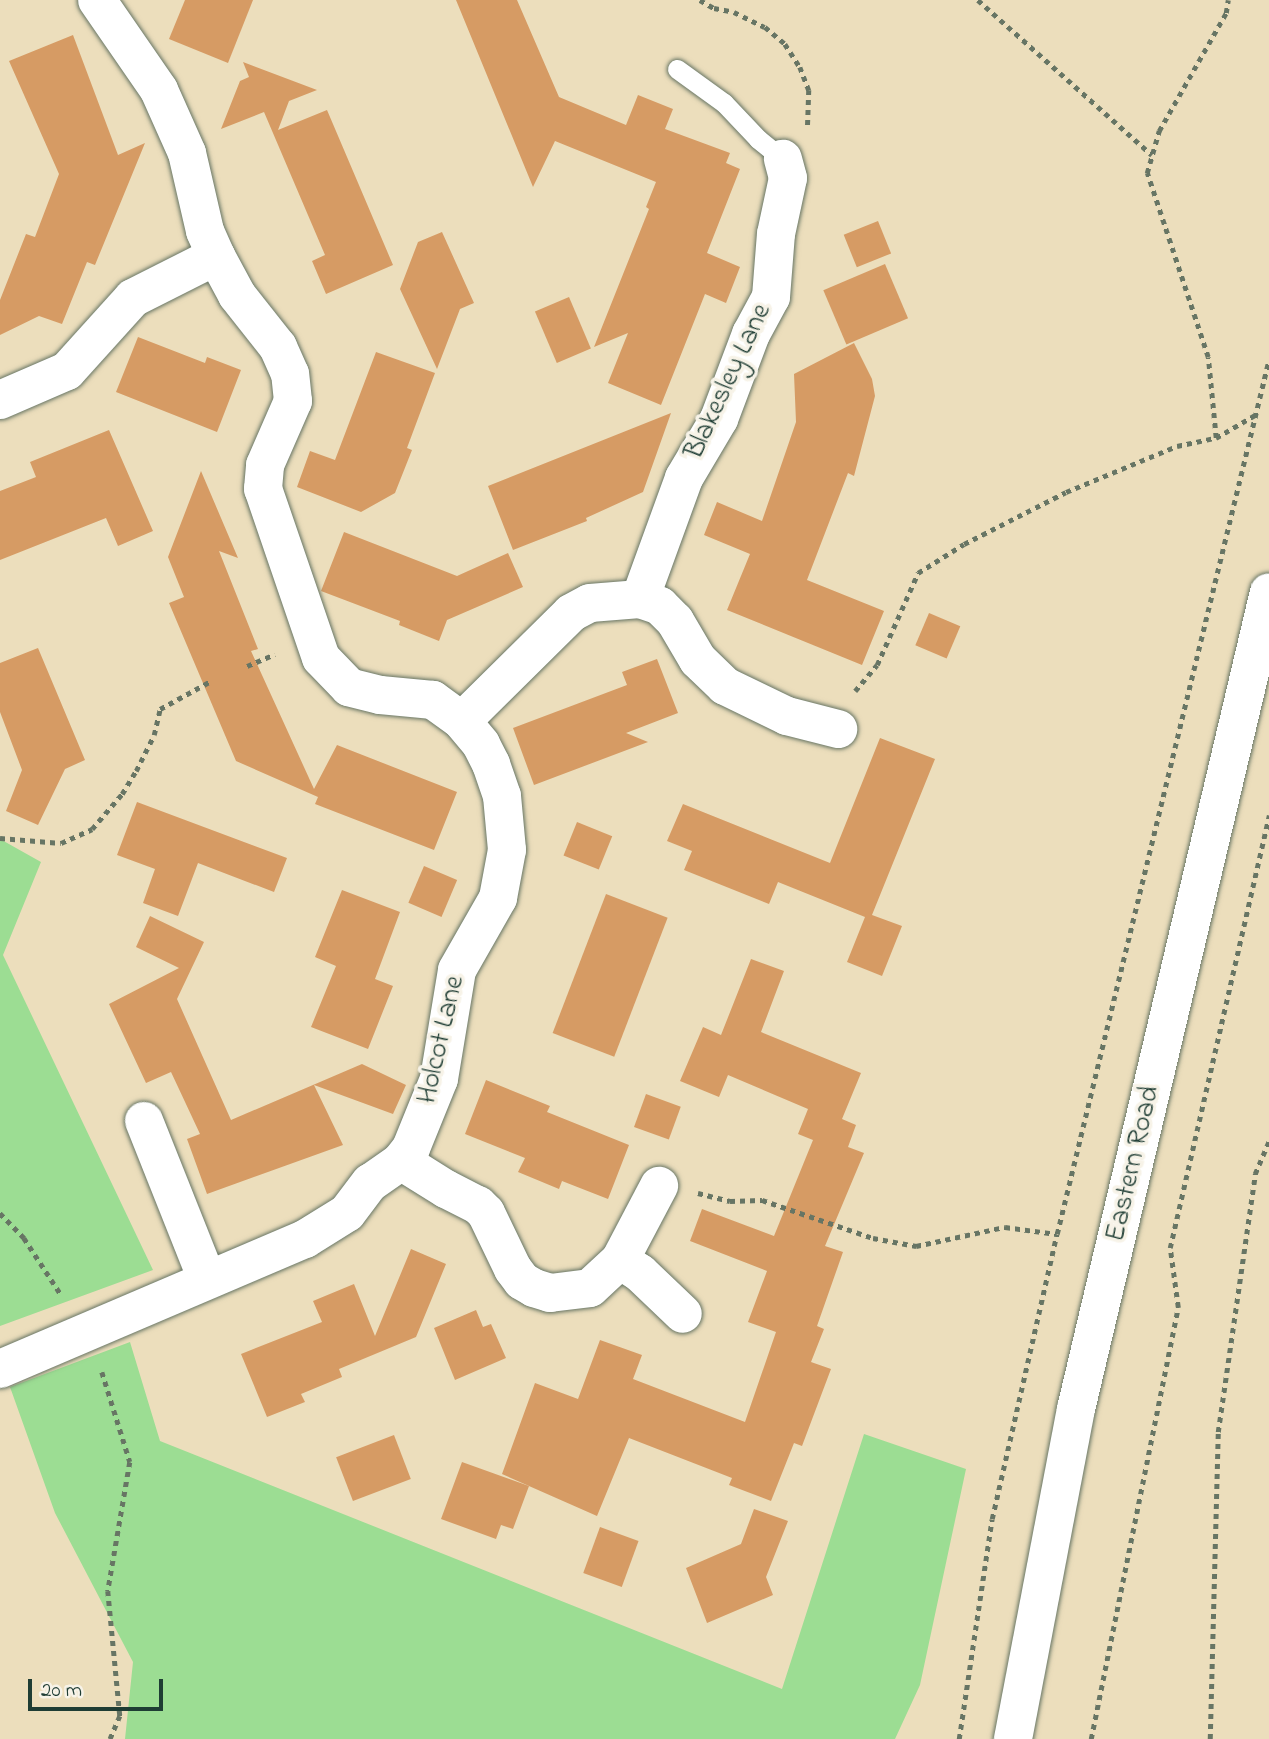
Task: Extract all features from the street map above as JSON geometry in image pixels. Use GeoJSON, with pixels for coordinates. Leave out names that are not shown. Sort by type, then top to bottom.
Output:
{"type":"FeatureCollection","features":[{"type":"Feature","properties":{"kind":"street","name":"Holcot Lane"},"geometry":{"type":"LineString","coordinates":[[0,1369],[305,1239],[348,1213],[376,1177],[401,1161],[411,1148],[439,1079],[457,970],[498,898],[504,873],[506,824],[502,796],[481,744],[462,721],[433,700],[380,695],[349,687],[321,658],[263,489],[265,466],[293,401],[290,374],[278,347],[237,295],[216,256],[205,231],[195,181],[175,123],[159,90],[97,0]]}},
{"type":"Feature","properties":{"kind":"street","name":"Blakesley Lane"},"geometry":{"type":"LineString","coordinates":[[640,599],[684,478],[719,419],[751,334],[771,298],[776,234],[788,178],[783,159]]}},
{"type":"Feature","properties":{"kind":"street"},"geometry":{"type":"LineString","coordinates":[[0,400],[67,371],[133,298],[216,256]]}},
{"type":"Feature","properties":{"kind":"street","name":"Eastern Road"},"geometry":{"type":"LineString","coordinates":[[1013,1739],[1076,1409],[1269,592]]}},
{"type":"Feature","properties":{"kind":"street"},"geometry":{"type":"LineString","coordinates":[[462,721],[571,613],[590,603],[640,599],[660,606],[675,621],[698,660],[725,686],[787,716],[838,729]]}},
{"type":"Feature","properties":{"kind":"street"},"geometry":{"type":"LineString","coordinates":[[144,1121],[207,1279]]}},
{"type":"Feature","properties":{"kind":"street"},"geometry":{"type":"LineString","coordinates":[[401,1161],[478,1205],[486,1213],[513,1269],[522,1281],[550,1293],[590,1288],[620,1260],[674,1188]]}},
{"type":"Feature","properties":{"kind":"street"},"geometry":{"type":"LineString","coordinates":[[620,1260],[640,1273],[683,1314]]}},
{"type":"Feature","properties":{"kind":"lane"},"geometry":{"type":"LineString","coordinates":[[677,69],[724,103],[758,139],[783,159]]}},
{"type":"Feature","properties":{"kind":"path"},"geometry":{"type":"LineString","coordinates":[[700,0],[713,8],[734,12],[765,27],[785,44],[800,67],[809,90],[808,138],[783,159]]}},
{"type":"Feature","properties":{"kind":"path"},"geometry":{"type":"LineString","coordinates":[[978,0],[1152,155]]}},
{"type":"Feature","properties":{"kind":"path"},"geometry":{"type":"LineString","coordinates":[[1216,438],[1208,357],[1147,173],[1159,131],[1226,13],[1228,0]]}},
{"type":"Feature","properties":{"kind":"path"},"geometry":{"type":"LineString","coordinates":[[959,1739],[992,1519],[1057,1234],[1269,359]]}},
{"type":"Feature","properties":{"kind":"path"},"geometry":{"type":"LineString","coordinates":[[838,729],[857,687],[877,665],[918,573],[964,544],[1066,492],[1177,446],[1216,438],[1256,414]]}},
{"type":"Feature","properties":{"kind":"path"},"geometry":{"type":"LineString","coordinates":[[0,838],[61,843],[92,829],[122,794],[136,771],[155,735],[160,709],[211,681]]}},
{"type":"Feature","properties":{"kind":"path"},"geometry":{"type":"LineString","coordinates":[[1091,1739],[1178,1307],[1170,1248],[1269,815]]}},
{"type":"Feature","properties":{"kind":"path"},"geometry":{"type":"LineString","coordinates":[[1210,1739],[1218,1432],[1255,1174],[1269,1141]]}},
{"type":"Feature","properties":{"kind":"path"},"geometry":{"type":"LineString","coordinates":[[674,1188],[730,1201],[762,1199],[873,1238],[916,1246],[1005,1227],[1057,1234]]}},
{"type":"Feature","properties":{"kind":"path"},"geometry":{"type":"LineString","coordinates":[[0,1213],[24,1238],[86,1333],[104,1375],[130,1462],[108,1591],[120,1716],[110,1739]]}},
{"type":"Feature","properties":{"kind":"green space"},"geometry":{"type":"Polygon","coordinates":[[[0,839],[41,862],[3,955],[153,1270],[0,1326],[0,839]]]}},
{"type":"Feature","properties":{"kind":"green space"},"geometry":{"type":"Polygon","coordinates":[[[130,1342],[160,1441],[782,1689],[864,1434],[966,1469],[920,1685],[895,1739],[125,1739],[133,1662],[55,1513],[10,1387],[130,1342]]]}},
{"type":"Feature","properties":{"kind":"building"},"geometry":{"type":"Polygon","coordinates":[[[185,0],[253,0],[228,63],[169,39],[185,0]]]}},
{"type":"Feature","properties":{"kind":"building"},"geometry":{"type":"Polygon","coordinates":[[[456,0],[517,0],[559,97],[626,125],[638,95],[673,109],[665,129],[730,153],[726,163],[740,169],[707,253],[740,267],[726,303],[705,294],[661,405],[608,383],[628,333],[594,347],[649,209],[646,207],[656,182],[555,141],[533,187],[456,0]]]}},
{"type":"Feature","properties":{"kind":"building"},"geometry":{"type":"Polygon","coordinates":[[[73,35],[118,155],[145,143],[95,265],[87,262],[62,324],[39,316],[0,335],[0,300],[26,234],[35,237],[59,174],[9,61],[73,35]]]}},
{"type":"Feature","properties":{"kind":"building"},"geometry":{"type":"Polygon","coordinates":[[[243,62],[317,90],[289,101],[278,130],[327,110],[393,265],[326,294],[312,261],[325,255],[264,112],[221,129],[240,81],[249,77],[243,62]]]}},
{"type":"Feature","properties":{"kind":"building"},"geometry":{"type":"Polygon","coordinates":[[[878,221],[891,253],[857,267],[844,235],[878,221]]]}},
{"type":"Feature","properties":{"kind":"building"},"geometry":{"type":"Polygon","coordinates":[[[442,232],[474,303],[460,309],[437,369],[400,289],[418,242],[442,232]]]}},
{"type":"Feature","properties":{"kind":"building"},"geometry":{"type":"Polygon","coordinates":[[[885,264],[908,318],[846,344],[823,290],[885,264]]]}},
{"type":"Feature","properties":{"kind":"building"},"geometry":{"type":"Polygon","coordinates":[[[569,297],[591,349],[557,363],[535,311],[569,297]]]}},
{"type":"Feature","properties":{"kind":"building"},"geometry":{"type":"Polygon","coordinates":[[[138,337],[205,363],[207,357],[241,370],[217,432],[116,392],[138,337]]]}},
{"type":"Feature","properties":{"kind":"building"},"geometry":{"type":"Polygon","coordinates":[[[854,343],[872,379],[875,396],[854,476],[848,473],[807,580],[884,611],[862,665],[727,610],[750,554],[704,535],[717,502],[762,521],[796,422],[794,374],[854,343]]]}},
{"type":"Feature","properties":{"kind":"building"},"geometry":{"type":"Polygon","coordinates":[[[376,352],[435,373],[407,448],[412,450],[395,493],[361,512],[297,487],[310,451],[335,460],[376,352]]]}},
{"type":"Feature","properties":{"kind":"building"},"geometry":{"type":"Polygon","coordinates":[[[671,413],[643,492],[586,518],[587,521],[513,550],[488,486],[671,413]]]}},
{"type":"Feature","properties":{"kind":"building"},"geometry":{"type":"Polygon","coordinates":[[[109,430],[153,531],[118,546],[106,518],[0,560],[0,491],[36,477],[30,462],[109,430]]]}},
{"type":"Feature","properties":{"kind":"building"},"geometry":{"type":"Polygon","coordinates":[[[201,471],[238,558],[219,551],[258,649],[251,651],[314,789],[337,745],[457,792],[434,850],[315,804],[318,797],[236,761],[169,603],[184,597],[168,557],[201,471]]]}},
{"type":"Feature","properties":{"kind":"building"},"geometry":{"type":"Polygon","coordinates":[[[344,532],[457,576],[508,553],[523,587],[447,620],[439,641],[399,625],[400,621],[321,591],[344,532]]]}},
{"type":"Feature","properties":{"kind":"building"},"geometry":{"type":"Polygon","coordinates":[[[929,613],[960,626],[947,659],[915,645],[929,613]]]}},
{"type":"Feature","properties":{"kind":"building"},"geometry":{"type":"Polygon","coordinates":[[[38,648],[85,760],[65,769],[38,825],[6,811],[22,770],[0,712],[0,663],[38,648]]]}},
{"type":"Feature","properties":{"kind":"building"},"geometry":{"type":"Polygon","coordinates":[[[657,659],[678,713],[626,733],[648,742],[534,785],[513,728],[627,685],[622,672],[657,659]]]}},
{"type":"Feature","properties":{"kind":"building"},"geometry":{"type":"Polygon","coordinates":[[[880,738],[935,759],[872,915],[902,926],[882,976],[847,962],[865,917],[778,882],[769,904],[684,870],[692,851],[667,841],[683,804],[830,863],[880,738]]]}},
{"type":"Feature","properties":{"kind":"building"},"geometry":{"type":"Polygon","coordinates":[[[137,802],[287,858],[274,892],[198,863],[178,916],[143,903],[155,869],[117,855],[137,802]]]}},
{"type":"Feature","properties":{"kind":"building"},"geometry":{"type":"Polygon","coordinates":[[[577,822],[612,836],[599,870],[564,855],[577,822]]]}},
{"type":"Feature","properties":{"kind":"building"},"geometry":{"type":"Polygon","coordinates":[[[424,866],[457,880],[442,917],[408,903],[424,866]]]}},
{"type":"Feature","properties":{"kind":"building"},"geometry":{"type":"Polygon","coordinates":[[[342,890],[400,912],[375,979],[393,986],[368,1049],[311,1027],[336,966],[315,957],[342,890]]]}},
{"type":"Feature","properties":{"kind":"building"},"geometry":{"type":"Polygon","coordinates":[[[606,894],[668,918],[614,1057],[553,1033],[606,894]]]}},
{"type":"Feature","properties":{"kind":"building"},"geometry":{"type":"Polygon","coordinates":[[[150,916],[204,942],[177,999],[231,1120],[362,1064],[406,1085],[393,1114],[314,1085],[343,1145],[207,1194],[187,1139],[200,1134],[171,1072],[146,1083],[109,1004],[179,968],[136,947],[150,916]]]}},
{"type":"Feature","properties":{"kind":"building"},"geometry":{"type":"Polygon","coordinates":[[[751,959],[784,971],[761,1032],[861,1073],[842,1119],[856,1125],[848,1147],[864,1153],[825,1246],[843,1252],[817,1326],[824,1329],[811,1362],[831,1369],[802,1446],[794,1443],[771,1501],[729,1485],[732,1478],[629,1438],[597,1516],[502,1474],[535,1383],[578,1399],[600,1340],[642,1355],[633,1379],[745,1422],[776,1332],[748,1322],[767,1271],[690,1241],[702,1209],[774,1236],[813,1140],[798,1134],[808,1109],[728,1075],[719,1097],[680,1081],[703,1027],[721,1035],[751,959]]]}},
{"type":"Feature","properties":{"kind":"building"},"geometry":{"type":"Polygon","coordinates":[[[486,1080],[550,1106],[547,1112],[629,1145],[608,1199],[562,1181],[559,1189],[518,1172],[525,1158],[465,1134],[486,1080]]]}},
{"type":"Feature","properties":{"kind":"building"},"geometry":{"type":"Polygon","coordinates":[[[646,1094],[681,1107],[669,1140],[634,1127],[646,1094]]]}},
{"type":"Feature","properties":{"kind":"building"},"geometry":{"type":"Polygon","coordinates":[[[411,1249],[446,1264],[416,1337],[339,1369],[342,1377],[301,1394],[305,1402],[267,1417],[241,1354],[322,1322],[313,1301],[354,1284],[375,1336],[411,1249]]]}},
{"type":"Feature","properties":{"kind":"building"},"geometry":{"type":"Polygon","coordinates":[[[476,1310],[483,1327],[491,1324],[506,1358],[455,1380],[434,1328],[476,1310]]]}},
{"type":"Feature","properties":{"kind":"building"},"geometry":{"type":"Polygon","coordinates":[[[394,1435],[411,1479],[353,1501],[336,1457],[394,1435]]]}},
{"type":"Feature","properties":{"kind":"building"},"geometry":{"type":"Polygon","coordinates":[[[462,1462],[529,1486],[513,1529],[501,1525],[496,1539],[441,1519],[462,1462]]]}},
{"type":"Feature","properties":{"kind":"building"},"geometry":{"type":"Polygon","coordinates":[[[754,1509],[788,1521],[766,1577],[773,1595],[707,1623],[686,1568],[741,1544],[754,1509]]]}},
{"type":"Feature","properties":{"kind":"building"},"geometry":{"type":"Polygon","coordinates":[[[600,1527],[639,1541],[622,1587],[583,1573],[600,1527]]]}}]}
